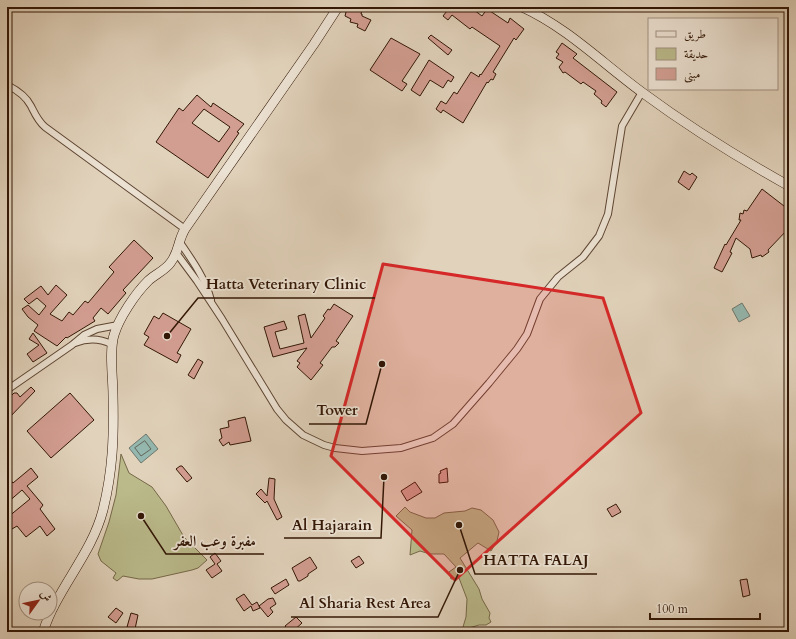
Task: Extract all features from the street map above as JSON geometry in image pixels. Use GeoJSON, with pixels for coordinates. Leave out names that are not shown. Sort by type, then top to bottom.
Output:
{"type":"FeatureCollection","features":[{"type":"Feature","properties":{"kind":"main road"},"geometry":{"type":"LineString","coordinates":[[43,632],[54,604],[87,551],[103,512],[110,477],[114,441],[111,344],[118,325],[144,285],[162,272],[171,263],[177,254],[179,241],[185,229],[314,44],[338,7]]}},
{"type":"Feature","properties":{"kind":"main road"},"geometry":{"type":"LineString","coordinates":[[522,7],[532,11],[574,37],[642,92],[683,122],[789,186]]}},
{"type":"Feature","properties":{"kind":"street"},"geometry":{"type":"LineString","coordinates":[[7,85],[15,89],[28,101],[37,118],[45,127],[185,229]]}},
{"type":"Feature","properties":{"kind":"street"},"geometry":{"type":"LineString","coordinates":[[177,254],[212,304],[277,409],[286,420],[303,435],[324,445],[362,451],[401,448],[432,438],[453,424],[489,383],[527,334],[540,298],[558,277],[583,257],[599,236],[608,214],[622,126],[642,92]]}},
{"type":"Feature","properties":{"kind":"street"},"geometry":{"type":"LineString","coordinates":[[179,241],[200,273],[212,304]]}},
{"type":"Feature","properties":{"kind":"street"},"geometry":{"type":"LineString","coordinates":[[72,345],[90,331],[118,325]]}},
{"type":"Feature","properties":{"kind":"street"},"geometry":{"type":"LineString","coordinates":[[7,390],[72,345],[83,340],[93,339],[111,344]]}},
{"type":"Feature","properties":{"kind":"highlighted area"},"geometry":{"type":"Polygon","coordinates":[[[383,264],[603,298],[641,413],[455,580],[331,456],[383,264]]]}},
{"type":"Feature","properties":{"kind":"green space"},"geometry":{"type":"Polygon","coordinates":[[[121,454],[129,473],[152,487],[166,506],[184,537],[207,560],[198,568],[152,579],[139,579],[123,576],[117,581],[113,578],[116,573],[101,561],[98,554],[116,495],[121,454]]]}},
{"type":"Feature","properties":{"kind":"green space"},"geometry":{"type":"Polygon","coordinates":[[[405,507],[410,512],[426,518],[435,518],[444,513],[465,511],[472,508],[481,510],[493,520],[499,532],[497,541],[491,551],[478,543],[460,558],[479,589],[482,599],[490,613],[489,618],[491,622],[486,625],[479,625],[469,628],[463,632],[459,632],[463,627],[466,617],[467,599],[459,578],[451,579],[449,572],[456,567],[444,554],[430,554],[420,551],[410,555],[412,530],[396,516],[405,507]]]}},
{"type":"Feature","properties":{"kind":"water"},"geometry":{"type":"Polygon","coordinates":[[[742,303],[750,316],[739,322],[732,309],[742,303]]]}},
{"type":"Feature","properties":{"kind":"water"},"geometry":{"type":"Polygon","coordinates":[[[146,434],[158,449],[141,463],[129,448],[146,434]]]}},
{"type":"Feature","properties":{"kind":"building"},"geometry":{"type":"Polygon","coordinates":[[[353,7],[362,10],[362,16],[371,20],[365,31],[357,27],[358,24],[350,22],[351,19],[345,16],[347,8],[353,10],[353,7]]]}},
{"type":"Feature","properties":{"kind":"building"},"geometry":{"type":"Polygon","coordinates":[[[450,7],[470,7],[482,16],[487,9],[508,23],[510,18],[524,29],[516,40],[514,38],[493,72],[496,74],[493,80],[491,79],[488,83],[487,82],[463,123],[443,110],[441,113],[436,109],[441,101],[446,104],[454,92],[457,94],[471,72],[479,77],[500,46],[472,27],[470,29],[452,15],[448,20],[443,16],[450,7]]]}},
{"type":"Feature","properties":{"kind":"building"},"geometry":{"type":"Polygon","coordinates":[[[431,35],[452,50],[448,55],[428,38],[431,35]]]}},
{"type":"Feature","properties":{"kind":"building"},"geometry":{"type":"Polygon","coordinates":[[[391,38],[420,54],[402,81],[407,84],[402,91],[370,70],[391,38]]]}},
{"type":"Feature","properties":{"kind":"building"},"geometry":{"type":"Polygon","coordinates":[[[562,43],[577,54],[573,58],[617,92],[606,107],[594,94],[596,91],[583,82],[581,84],[565,72],[563,73],[559,67],[563,62],[556,58],[559,54],[556,52],[562,43]]]}},
{"type":"Feature","properties":{"kind":"building"},"geometry":{"type":"Polygon","coordinates":[[[429,60],[454,77],[451,82],[448,80],[443,88],[430,80],[420,96],[411,90],[429,60]]]}},
{"type":"Feature","properties":{"kind":"building"},"geometry":{"type":"Polygon","coordinates":[[[197,95],[211,107],[213,103],[244,124],[237,132],[239,133],[208,178],[156,142],[179,108],[183,111],[197,95]],[[204,109],[192,123],[219,142],[230,127],[204,109]]]}},
{"type":"Feature","properties":{"kind":"building"},"geometry":{"type":"Polygon","coordinates":[[[684,171],[690,175],[692,173],[697,177],[689,190],[678,182],[684,171]]]}},
{"type":"Feature","properties":{"kind":"building"},"geometry":{"type":"Polygon","coordinates":[[[762,189],[784,206],[789,199],[789,228],[768,250],[769,252],[762,257],[761,255],[752,258],[750,249],[736,238],[730,252],[732,253],[722,272],[714,268],[725,244],[726,245],[741,220],[739,220],[740,213],[743,214],[744,210],[747,211],[762,189]]]}},
{"type":"Feature","properties":{"kind":"building"},"geometry":{"type":"Polygon","coordinates":[[[134,240],[153,258],[123,290],[126,293],[108,314],[101,308],[93,318],[95,321],[67,338],[66,337],[57,346],[34,331],[38,325],[28,317],[22,309],[28,305],[39,315],[46,306],[37,298],[29,304],[24,299],[41,286],[48,295],[56,285],[67,295],[50,314],[62,321],[69,312],[73,315],[85,301],[88,303],[114,272],[109,267],[134,240]]]}},
{"type":"Feature","properties":{"kind":"building"},"geometry":{"type":"Polygon","coordinates":[[[334,304],[353,316],[336,341],[339,343],[335,347],[332,347],[320,363],[323,365],[311,380],[297,367],[300,363],[297,361],[307,348],[273,357],[264,327],[284,321],[287,329],[275,332],[280,349],[304,343],[298,316],[305,314],[311,338],[325,318],[323,316],[334,304]]]}},
{"type":"Feature","properties":{"kind":"building"},"geometry":{"type":"Polygon","coordinates":[[[163,313],[191,329],[177,353],[181,355],[177,363],[144,345],[149,337],[144,334],[154,316],[159,319],[163,313]]]}},
{"type":"Feature","properties":{"kind":"building"},"geometry":{"type":"Polygon","coordinates":[[[33,333],[47,353],[33,362],[27,354],[39,345],[29,339],[33,333]]]}},
{"type":"Feature","properties":{"kind":"building"},"geometry":{"type":"Polygon","coordinates":[[[198,359],[203,362],[194,379],[188,375],[198,359]]]}},
{"type":"Feature","properties":{"kind":"building"},"geometry":{"type":"Polygon","coordinates":[[[31,387],[35,391],[7,420],[7,400],[14,393],[17,393],[20,397],[31,387]]]}},
{"type":"Feature","properties":{"kind":"building"},"geometry":{"type":"Polygon","coordinates":[[[70,393],[94,420],[51,458],[27,431],[70,393]]]}},
{"type":"Feature","properties":{"kind":"building"},"geometry":{"type":"Polygon","coordinates":[[[245,417],[251,441],[230,445],[229,442],[223,446],[219,440],[222,438],[220,429],[229,427],[228,421],[245,417]]]}},
{"type":"Feature","properties":{"kind":"building"},"geometry":{"type":"Polygon","coordinates":[[[182,466],[192,478],[187,482],[176,469],[182,466]]]}},
{"type":"Feature","properties":{"kind":"building"},"geometry":{"type":"Polygon","coordinates":[[[31,468],[38,477],[27,486],[43,505],[40,509],[55,529],[47,536],[40,526],[26,537],[17,526],[12,529],[7,523],[8,517],[30,499],[22,490],[7,503],[7,476],[13,483],[31,468]]]}},
{"type":"Feature","properties":{"kind":"building"},"geometry":{"type":"Polygon","coordinates":[[[447,468],[448,482],[439,483],[440,471],[447,468]]]}},
{"type":"Feature","properties":{"kind":"building"},"geometry":{"type":"Polygon","coordinates":[[[269,478],[275,479],[274,499],[282,517],[277,520],[267,501],[265,503],[256,494],[261,489],[267,496],[269,478]]]}},
{"type":"Feature","properties":{"kind":"building"},"geometry":{"type":"Polygon","coordinates":[[[415,482],[422,492],[407,501],[401,491],[415,482]]]}},
{"type":"Feature","properties":{"kind":"building"},"geometry":{"type":"Polygon","coordinates":[[[616,504],[621,512],[612,517],[607,509],[616,504]]]}},
{"type":"Feature","properties":{"kind":"building"},"geometry":{"type":"Polygon","coordinates":[[[215,553],[221,561],[217,564],[222,571],[212,578],[206,570],[215,564],[210,557],[215,553]]]}},
{"type":"Feature","properties":{"kind":"building"},"geometry":{"type":"Polygon","coordinates":[[[359,556],[364,563],[356,568],[351,561],[359,556]]]}},
{"type":"Feature","properties":{"kind":"building"},"geometry":{"type":"Polygon","coordinates":[[[310,557],[317,568],[308,574],[308,576],[298,581],[292,568],[310,557]]]}},
{"type":"Feature","properties":{"kind":"building"},"geometry":{"type":"Polygon","coordinates":[[[286,579],[289,585],[275,594],[271,588],[286,579]]]}},
{"type":"Feature","properties":{"kind":"building"},"geometry":{"type":"Polygon","coordinates":[[[747,579],[750,595],[743,597],[740,580],[747,579]]]}},
{"type":"Feature","properties":{"kind":"building"},"geometry":{"type":"Polygon","coordinates":[[[244,594],[252,605],[257,602],[260,608],[253,611],[251,606],[244,611],[236,599],[244,594]]]}},
{"type":"Feature","properties":{"kind":"building"},"geometry":{"type":"Polygon","coordinates":[[[273,598],[276,604],[270,608],[273,612],[268,617],[259,606],[268,599],[273,598]]]}},
{"type":"Feature","properties":{"kind":"building"},"geometry":{"type":"Polygon","coordinates":[[[116,608],[123,613],[116,623],[108,617],[116,608]]]}},
{"type":"Feature","properties":{"kind":"building"},"geometry":{"type":"Polygon","coordinates":[[[131,613],[138,615],[135,629],[127,627],[131,613]]]}},
{"type":"Feature","properties":{"kind":"building"},"geometry":{"type":"Polygon","coordinates":[[[296,617],[302,623],[290,632],[285,626],[296,617]]]}},
{"type":"Feature","properties":{"kind":"place","name":"Hatta Veterinary Clinic"},"geometry":{"type":"Point","coordinates":[167,336]}},
{"type":"Feature","properties":{"kind":"place","name":"Tower"},"geometry":{"type":"Point","coordinates":[382,364]}},
{"type":"Feature","properties":{"kind":"place","name":"Al Hajarain"},"geometry":{"type":"Point","coordinates":[384,477]}},
{"type":"Feature","properties":{"kind":"place","name":"مفبرة وعب العفر"},"geometry":{"type":"Point","coordinates":[141,516]}},
{"type":"Feature","properties":{"kind":"place","name":"HATTA FALAJ"},"geometry":{"type":"Point","coordinates":[459,525]}},
{"type":"Feature","properties":{"kind":"place","name":"Al Sharia Rest Area"},"geometry":{"type":"Point","coordinates":[460,570]}}]}
